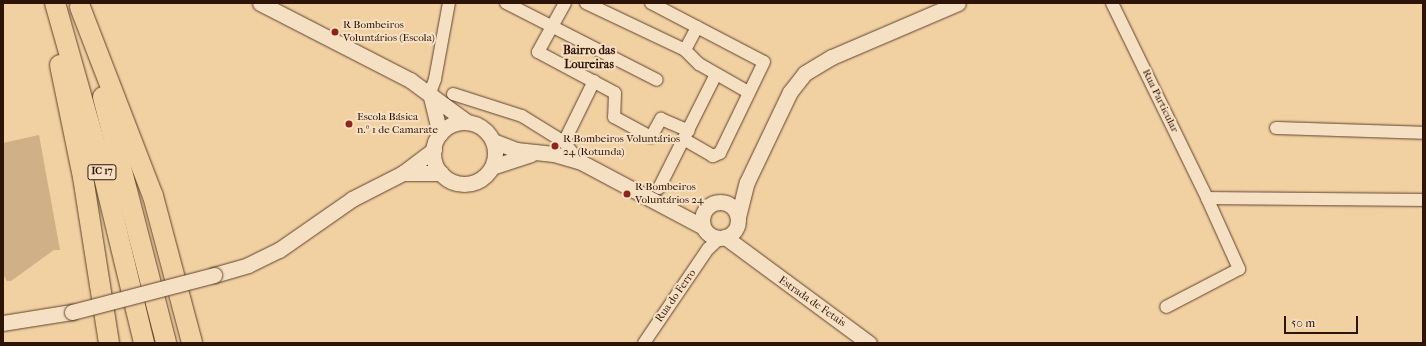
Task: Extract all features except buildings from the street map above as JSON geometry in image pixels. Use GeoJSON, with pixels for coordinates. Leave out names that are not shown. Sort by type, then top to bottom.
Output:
{"type":"FeatureCollection","features":[{"type":"Feature","properties":{"kind":"highway"},"geometry":{"type":"LineString","coordinates":[[44,3],[64,80],[83,177],[109,343]]}},
{"type":"Feature","properties":{"kind":"highway","name":"IC 17"},"geometry":{"type":"LineString","coordinates":[[54,3],[100,162],[144,343]]}},
{"type":"Feature","properties":{"kind":"highway"},"geometry":{"type":"LineString","coordinates":[[79,5],[153,196],[192,343]]}},
{"type":"Feature","properties":{"kind":"highway","name":"IC 17"},"geometry":{"type":"LineString","coordinates":[[79,5],[166,343]]}},
{"type":"Feature","properties":{"kind":"street"},"geometry":{"type":"LineString","coordinates":[[260,3],[410,80],[430,93],[467,122],[483,128],[493,141],[495,150],[492,167],[486,175],[468,184],[449,180],[441,173],[434,158],[434,150],[440,134],[448,127],[467,122]]}},
{"type":"Feature","properties":{"kind":"street"},"geometry":{"type":"LineString","coordinates":[[440,134],[430,93],[435,79],[450,3]]}},
{"type":"Feature","properties":{"kind":"street"},"geometry":{"type":"LineString","coordinates":[[506,3],[657,80]]}},
{"type":"Feature","properties":{"kind":"street"},"geometry":{"type":"LineString","coordinates":[[565,3],[538,52],[615,92],[614,117],[651,137],[661,119],[687,136],[713,156],[720,153],[748,92],[764,62],[650,3]]}},
{"type":"Feature","properties":{"kind":"street"},"geometry":{"type":"LineString","coordinates":[[586,3],[685,50],[699,64],[748,92]]}},
{"type":"Feature","properties":{"kind":"street"},"geometry":{"type":"LineString","coordinates":[[747,182],[714,204],[702,216],[714,237],[731,234],[738,220],[747,182],[790,92],[804,73],[832,57],[958,3]]}},
{"type":"Feature","properties":{"kind":"street","name":"Rua Particular"},"geometry":{"type":"LineString","coordinates":[[1112,3],[1207,198],[1239,269],[1166,308]]}},
{"type":"Feature","properties":{"kind":"street"},"geometry":{"type":"LineString","coordinates":[[685,50],[697,27]]}},
{"type":"Feature","properties":{"kind":"street"},"geometry":{"type":"LineString","coordinates":[[659,188],[687,136],[716,74]]}},
{"type":"Feature","properties":{"kind":"street"},"geometry":{"type":"LineString","coordinates":[[564,142],[594,81]]}},
{"type":"Feature","properties":{"kind":"street"},"geometry":{"type":"LineString","coordinates":[[453,94],[522,116],[564,142],[579,161]]}},
{"type":"Feature","properties":{"kind":"street"},"geometry":{"type":"LineString","coordinates":[[1276,128],[1423,133]]}},
{"type":"Feature","properties":{"kind":"street"},"geometry":{"type":"LineString","coordinates":[[493,141],[533,154]]}},
{"type":"Feature","properties":{"kind":"street"},"geometry":{"type":"LineString","coordinates":[[3,323],[72,312],[214,276],[248,265],[279,250],[352,199],[403,172],[434,150]]}},
{"type":"Feature","properties":{"kind":"street"},"geometry":{"type":"LineString","coordinates":[[492,167],[533,154]]}},
{"type":"Feature","properties":{"kind":"street","name":"Estrada de Fetais"},"geometry":{"type":"LineString","coordinates":[[533,154],[554,154],[579,161],[671,210],[714,237],[757,260],[869,343]]}},
{"type":"Feature","properties":{"kind":"street"},"geometry":{"type":"LineString","coordinates":[[403,172],[441,173]]}},
{"type":"Feature","properties":{"kind":"street"},"geometry":{"type":"LineString","coordinates":[[1207,198],[1423,200]]}},
{"type":"Feature","properties":{"kind":"street"},"geometry":{"type":"LineString","coordinates":[[671,210],[714,204],[731,206],[738,220]]}},
{"type":"Feature","properties":{"kind":"street","name":"Estrada de Fetais"},"geometry":{"type":"LineString","coordinates":[[738,220],[757,260]]}},
{"type":"Feature","properties":{"kind":"street","name":"Rua do Ferro"},"geometry":{"type":"LineString","coordinates":[[644,343],[714,237]]}},
{"type":"Feature","properties":{"kind":"shaded area"},"geometry":{"type":"Polygon","coordinates":[[[39,135],[60,250],[54,250],[11,281],[7,281],[3,274],[3,143],[39,135]]]}},
{"type":"Feature","properties":{"kind":"place","name":"R Bombeiros Voluntários (Escola)"},"geometry":{"type":"Point","coordinates":[335,32]}},
{"type":"Feature","properties":{"kind":"place","name":"Escola Básica n.º 1 de Camarate"},"geometry":{"type":"Point","coordinates":[349,124]}},
{"type":"Feature","properties":{"kind":"place","name":"R Bombeiros Voluntários 24 (Rotunda)"},"geometry":{"type":"Point","coordinates":[555,146]}},
{"type":"Feature","properties":{"kind":"place","name":"R Bombeiros Voluntários 24"},"geometry":{"type":"Point","coordinates":[627,194]}},
{"type":"Feature","properties":{"kind":"district","name":"Bairro das Loureiras"},"geometry":{"type":"Point","coordinates":[589,58]}}]}
